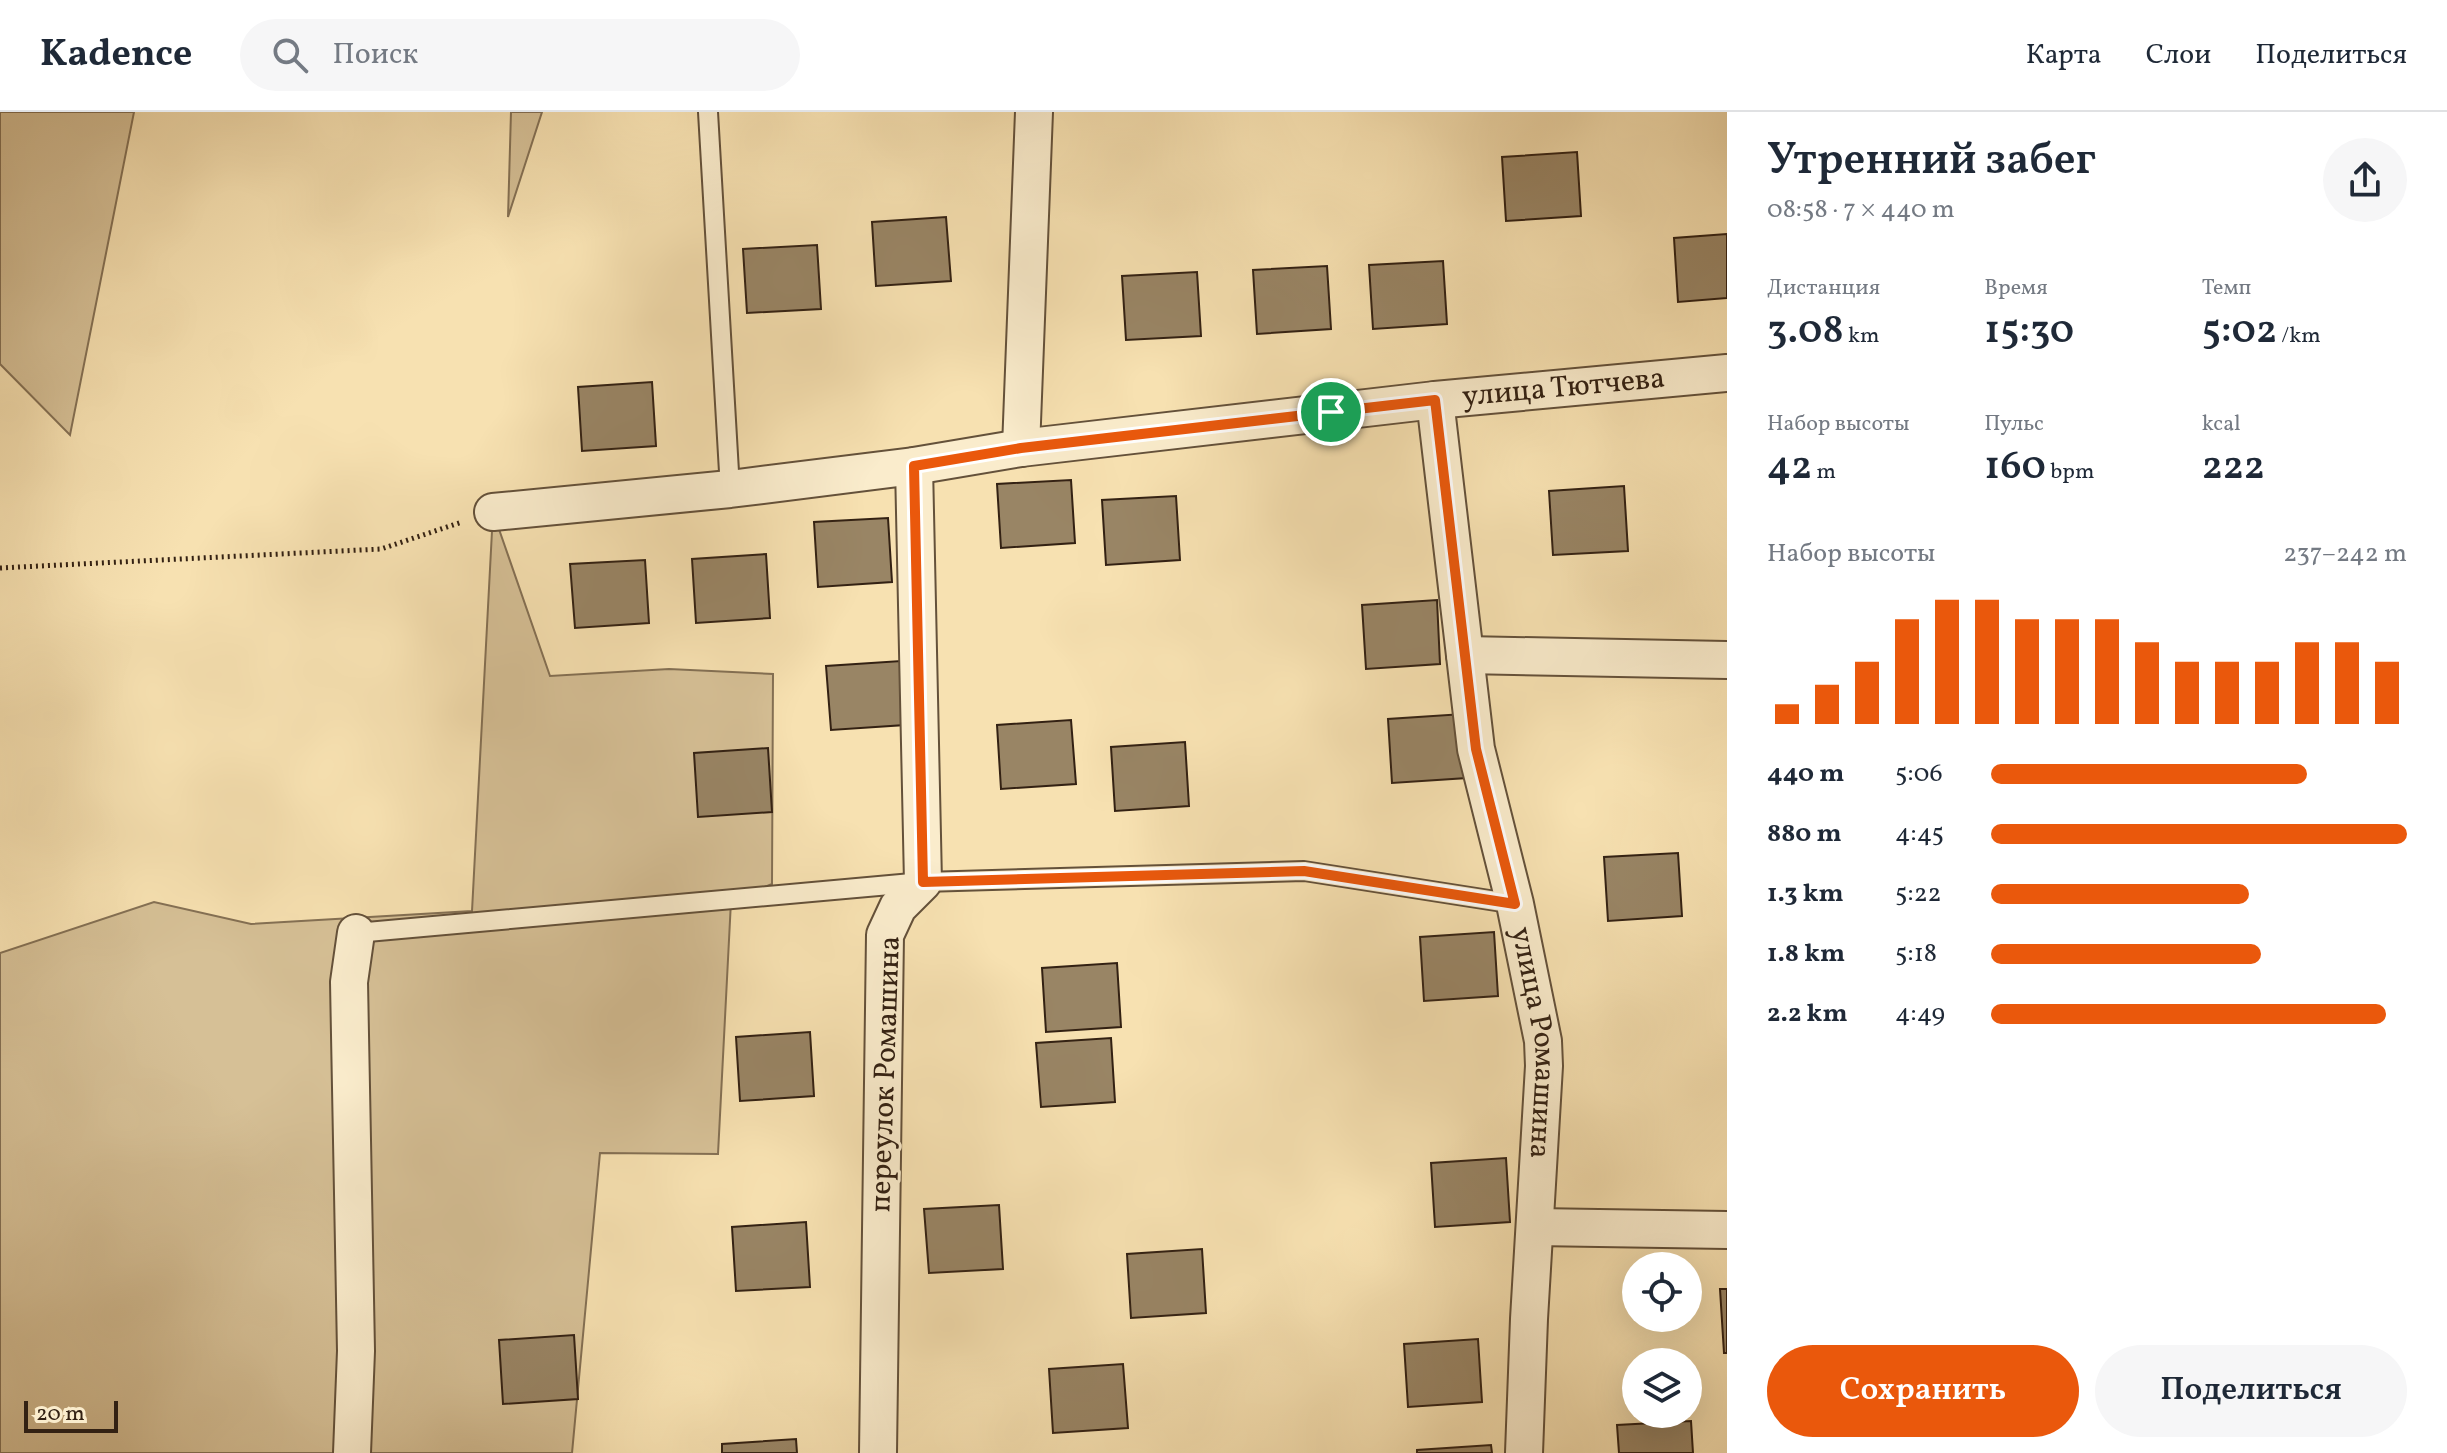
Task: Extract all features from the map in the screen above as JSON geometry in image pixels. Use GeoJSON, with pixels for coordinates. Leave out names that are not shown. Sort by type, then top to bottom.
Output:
{"type":"FeatureCollection","features":[{"type":"Feature","properties":{"kind":"street"},"geometry":{"type":"LineString","coordinates":[[1021,448],[1034,112]]}},
{"type":"Feature","properties":{"kind":"street","name":"улица Тютчева"},"geometry":{"type":"LineString","coordinates":[[493,512],[730,489],[914,466],[1021,448],[1435,400],[1727,373]]}},
{"type":"Feature","properties":{"kind":"street","name":"улица Ромашина"},"geometry":{"type":"LineString","coordinates":[[1435,400],[1476,749],[1515,904],[1543,1041],[1524,1453]]}},
{"type":"Feature","properties":{"kind":"street"},"geometry":{"type":"LineString","coordinates":[[914,466],[923,882]]}},
{"type":"Feature","properties":{"kind":"street"},"geometry":{"type":"LineString","coordinates":[[1465,655],[1727,660]]}},
{"type":"Feature","properties":{"kind":"street","name":"переулок Ромашина"},"geometry":{"type":"LineString","coordinates":[[878,1453],[885,935],[898,907],[923,882]]}},
{"type":"Feature","properties":{"kind":"street"},"geometry":{"type":"LineString","coordinates":[[352,1453],[356,1351],[349,982],[356,933]]}},
{"type":"Feature","properties":{"kind":"street"},"geometry":{"type":"LineString","coordinates":[[1535,1227],[1727,1230]]}},
{"type":"Feature","properties":{"kind":"lane"},"geometry":{"type":"LineString","coordinates":[[708,112],[730,489]]}},
{"type":"Feature","properties":{"kind":"lane"},"geometry":{"type":"LineString","coordinates":[[356,933],[923,882],[1304,871],[1515,904]]}},
{"type":"Feature","properties":{"kind":"path"},"geometry":{"type":"LineString","coordinates":[[0,568],[381,549],[493,512]]}},
{"type":"Feature","properties":{"kind":"shaded area"},"geometry":{"type":"Polygon","coordinates":[[[0,112],[134,112],[70,435],[0,364],[0,112]]]}},
{"type":"Feature","properties":{"kind":"shaded area"},"geometry":{"type":"Polygon","coordinates":[[[511,112],[542,112],[508,217],[511,112]]]}},
{"type":"Feature","properties":{"kind":"shaded area"},"geometry":{"type":"Polygon","coordinates":[[[493,512],[550,676],[669,669],[773,674],[772,884],[731,901],[718,1154],[600,1153],[572,1453],[0,1453],[0,953],[154,902],[251,924],[472,911],[493,512]]]}},
{"type":"Feature","properties":{"kind":"building"},"geometry":{"type":"Polygon","coordinates":[[[1577,152],[1581,216],[1506,221],[1502,157],[1577,152]]]}},
{"type":"Feature","properties":{"kind":"building"},"geometry":{"type":"Polygon","coordinates":[[[946,217],[951,281],[876,286],[872,222],[946,217]]]}},
{"type":"Feature","properties":{"kind":"building"},"geometry":{"type":"Polygon","coordinates":[[[1727,234],[1727,298],[1678,302],[1674,238],[1727,234]]]}},
{"type":"Feature","properties":{"kind":"building"},"geometry":{"type":"Polygon","coordinates":[[[817,245],[821,309],[747,313],[743,249],[817,245]]]}},
{"type":"Feature","properties":{"kind":"building"},"geometry":{"type":"Polygon","coordinates":[[[1443,261],[1447,324],[1373,329],[1369,265],[1443,261]]]}},
{"type":"Feature","properties":{"kind":"building"},"geometry":{"type":"Polygon","coordinates":[[[1327,266],[1331,329],[1257,334],[1253,270],[1327,266]]]}},
{"type":"Feature","properties":{"kind":"building"},"geometry":{"type":"Polygon","coordinates":[[[1197,272],[1201,336],[1126,340],[1122,276],[1197,272]]]}},
{"type":"Feature","properties":{"kind":"building"},"geometry":{"type":"Polygon","coordinates":[[[652,382],[656,446],[582,451],[578,387],[652,382]]]}},
{"type":"Feature","properties":{"kind":"building"},"geometry":{"type":"Polygon","coordinates":[[[1071,480],[1075,543],[1001,548],[997,484],[1071,480]]]}},
{"type":"Feature","properties":{"kind":"building"},"geometry":{"type":"Polygon","coordinates":[[[1624,486],[1628,551],[1553,555],[1549,491],[1624,486]]]}},
{"type":"Feature","properties":{"kind":"building"},"geometry":{"type":"Polygon","coordinates":[[[1176,496],[1180,560],[1106,565],[1102,500],[1176,496]]]}},
{"type":"Feature","properties":{"kind":"building"},"geometry":{"type":"Polygon","coordinates":[[[888,518],[892,582],[818,587],[814,522],[888,518]]]}},
{"type":"Feature","properties":{"kind":"building"},"geometry":{"type":"Polygon","coordinates":[[[766,554],[770,618],[696,623],[692,559],[766,554]]]}},
{"type":"Feature","properties":{"kind":"building"},"geometry":{"type":"Polygon","coordinates":[[[645,560],[649,623],[575,628],[570,564],[645,560]]]}},
{"type":"Feature","properties":{"kind":"building"},"geometry":{"type":"Polygon","coordinates":[[[1437,600],[1440,664],[1366,669],[1362,605],[1437,600]]]}},
{"type":"Feature","properties":{"kind":"building"},"geometry":{"type":"Polygon","coordinates":[[[901,661],[905,725],[831,730],[826,666],[901,661]]]}},
{"type":"Feature","properties":{"kind":"building"},"geometry":{"type":"Polygon","coordinates":[[[1463,714],[1467,778],[1392,783],[1388,719],[1463,714]]]}},
{"type":"Feature","properties":{"kind":"building"},"geometry":{"type":"Polygon","coordinates":[[[1071,720],[1076,784],[1001,789],[997,725],[1071,720]]]}},
{"type":"Feature","properties":{"kind":"building"},"geometry":{"type":"Polygon","coordinates":[[[1185,742],[1189,806],[1115,811],[1111,747],[1185,742]]]}},
{"type":"Feature","properties":{"kind":"building"},"geometry":{"type":"Polygon","coordinates":[[[768,748],[772,812],[698,817],[694,753],[768,748]]]}},
{"type":"Feature","properties":{"kind":"building"},"geometry":{"type":"Polygon","coordinates":[[[1678,853],[1682,916],[1608,921],[1604,857],[1678,853]]]}},
{"type":"Feature","properties":{"kind":"building"},"geometry":{"type":"Polygon","coordinates":[[[1494,932],[1498,996],[1424,1001],[1420,937],[1494,932]]]}},
{"type":"Feature","properties":{"kind":"building"},"geometry":{"type":"Polygon","coordinates":[[[1117,963],[1121,1027],[1046,1032],[1042,968],[1117,963]]]}},
{"type":"Feature","properties":{"kind":"building"},"geometry":{"type":"Polygon","coordinates":[[[810,1032],[814,1096],[740,1101],[736,1037],[810,1032]]]}},
{"type":"Feature","properties":{"kind":"building"},"geometry":{"type":"Polygon","coordinates":[[[1111,1038],[1115,1102],[1041,1107],[1036,1043],[1111,1038]]]}},
{"type":"Feature","properties":{"kind":"building"},"geometry":{"type":"Polygon","coordinates":[[[1506,1158],[1510,1222],[1435,1227],[1431,1163],[1506,1158]]]}},
{"type":"Feature","properties":{"kind":"building"},"geometry":{"type":"Polygon","coordinates":[[[999,1205],[1003,1269],[929,1273],[924,1209],[999,1205]]]}},
{"type":"Feature","properties":{"kind":"building"},"geometry":{"type":"Polygon","coordinates":[[[806,1222],[810,1287],[736,1291],[732,1227],[806,1222]]]}},
{"type":"Feature","properties":{"kind":"building"},"geometry":{"type":"Polygon","coordinates":[[[1202,1249],[1206,1313],[1131,1318],[1127,1254],[1202,1249]]]}},
{"type":"Feature","properties":{"kind":"building"},"geometry":{"type":"Polygon","coordinates":[[[1720,1289],[1727,1289],[1727,1353],[1724,1353],[1720,1289]]]}},
{"type":"Feature","properties":{"kind":"building"},"geometry":{"type":"Polygon","coordinates":[[[574,1335],[578,1399],[503,1404],[499,1340],[574,1335]]]}},
{"type":"Feature","properties":{"kind":"building"},"geometry":{"type":"Polygon","coordinates":[[[1478,1339],[1482,1402],[1408,1407],[1404,1344],[1478,1339]]]}},
{"type":"Feature","properties":{"kind":"building"},"geometry":{"type":"Polygon","coordinates":[[[1123,1364],[1128,1428],[1053,1433],[1049,1369],[1123,1364]]]}},
{"type":"Feature","properties":{"kind":"building"},"geometry":{"type":"Polygon","coordinates":[[[1617,1425],[1622,1425],[1622,1428],[1691,1428],[1693,1453],[1619,1453],[1617,1425]]]}},
{"type":"Feature","properties":{"kind":"building"},"geometry":{"type":"Polygon","coordinates":[[[796,1439],[797,1453],[722,1453],[722,1444],[796,1439]]]}},
{"type":"Feature","properties":{"kind":"building"},"geometry":{"type":"Polygon","coordinates":[[[1491,1445],[1492,1453],[1417,1453],[1417,1450],[1491,1445]]]}},
{"type":"Feature","properties":{"kind":"route"},"geometry":{"type":"LineString","coordinates":[[1435,400],[1476,749],[1515,904],[1304,871],[923,882],[914,466],[1021,448],[1331,412],[1435,400]]}}]}
